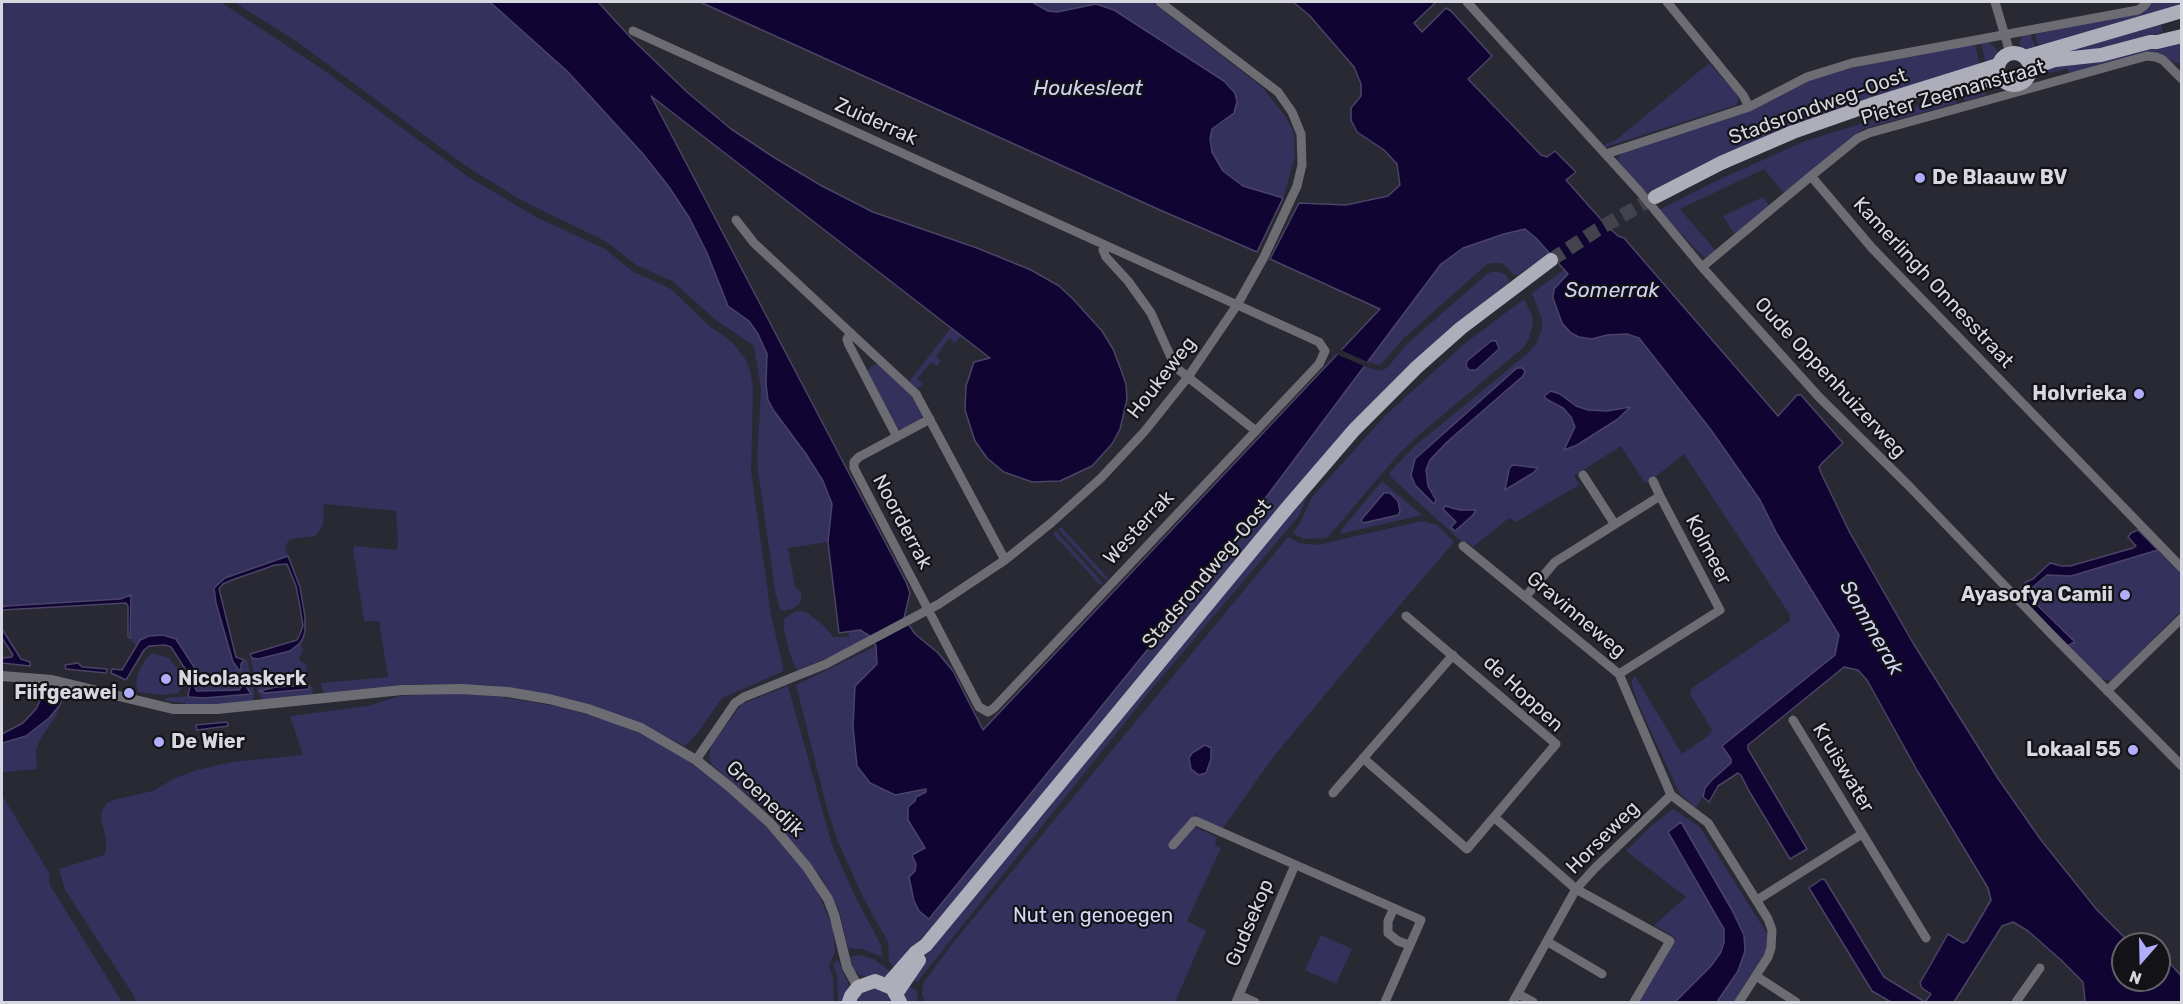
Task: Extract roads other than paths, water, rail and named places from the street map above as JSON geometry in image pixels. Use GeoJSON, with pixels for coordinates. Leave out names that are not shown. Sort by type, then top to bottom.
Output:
{"type":"FeatureCollection","features":[{"type":"Feature","properties":{"kind":"main road"},"geometry":{"type":"LineString","coordinates":[[2025,57],[2181,11]]}},
{"type":"Feature","properties":{"kind":"main road"},"geometry":{"type":"LineString","coordinates":[[2150,42],[2181,29]]}},
{"type":"Feature","properties":{"kind":"main road"},"geometry":{"type":"LineString","coordinates":[[2030,71],[2055,60],[2101,55],[2181,36]]}},
{"type":"Feature","properties":{"kind":"main road"},"geometry":{"type":"LineString","coordinates":[[2010,53],[2018,53],[2025,57],[2030,71],[2026,79],[2019,84],[2011,84],[2003,80],[1999,74],[1998,65],[2002,58],[2010,53]]}},
{"type":"Feature","properties":{"kind":"main road","name":"Stadsrondweg-Oost"},"geometry":{"type":"LineString","coordinates":[[1655,196],[1721,163],[1793,132],[1998,65]]}},
{"type":"Feature","properties":{"kind":"main road","name":"Stadsrondweg-Oost"},"geometry":{"type":"LineString","coordinates":[[1930,87],[2003,80]]}},
{"type":"Feature","properties":{"kind":"main road","name":"Stadsrondweg-Oost"},"geometry":{"type":"LineString","coordinates":[[894,994],[920,958],[926,945],[1279,517],[1354,430],[1417,367],[1461,328],[1551,260]]}},
{"type":"Feature","properties":{"kind":"main road"},"geometry":{"type":"LineString","coordinates":[[849,1002],[858,987],[869,982],[894,994]]}},
{"type":"Feature","properties":{"kind":"street","name":"Houkeweg"},"geometry":{"type":"LineString","coordinates":[[792,678],[826,664],[918,616],[1005,560],[1051,523],[1101,478],[1144,432],[1188,378],[1237,305],[1264,257],[1297,186],[1302,165],[1300,134],[1292,112],[1278,92],[1160,2]]}},
{"type":"Feature","properties":{"kind":"street","name":"Oude Oppenhuizerweg"},"geometry":{"type":"LineString","coordinates":[[1467,2],[1606,154],[1702,267],[1819,397],[1909,486],[2181,766]]}},
{"type":"Feature","properties":{"kind":"street"},"geometry":{"type":"LineString","coordinates":[[1667,2],[1743,95],[1749,107]]}},
{"type":"Feature","properties":{"kind":"street"},"geometry":{"type":"LineString","coordinates":[[1995,2],[2010,53]]}},
{"type":"Feature","properties":{"kind":"street","name":"Pieter Zeemanstraat"},"geometry":{"type":"LineString","coordinates":[[1606,154],[1749,107],[1807,77],[1852,63],[2138,10],[2147,2]]}},
{"type":"Feature","properties":{"kind":"street","name":"Zuiderrak"},"geometry":{"type":"LineString","coordinates":[[633,31],[1237,305]]}},
{"type":"Feature","properties":{"kind":"street","name":"Pieter Zeemanstraat"},"geometry":{"type":"LineString","coordinates":[[1702,267],[1858,138],[1869,133],[2147,56],[2163,60],[2181,80]]}},
{"type":"Feature","properties":{"kind":"street","name":"Kamerlingh Onnesstraat"},"geometry":{"type":"LineString","coordinates":[[1811,176],[1872,248],[2181,568]]}},
{"type":"Feature","properties":{"kind":"street"},"geometry":{"type":"LineString","coordinates":[[736,220],[754,243],[916,394],[1005,560]]}},
{"type":"Feature","properties":{"kind":"street"},"geometry":{"type":"LineString","coordinates":[[1105,246],[1103,250],[1106,257],[1140,297],[1158,328],[1174,364],[1188,378],[1256,431]]}},
{"type":"Feature","properties":{"kind":"street","name":"Westerrak"},"geometry":{"type":"LineString","coordinates":[[927,610],[979,708],[988,711],[1001,700],[1319,364],[1325,351],[1319,342],[1237,305]]}},
{"type":"Feature","properties":{"kind":"street"},"geometry":{"type":"LineString","coordinates":[[851,333],[847,339],[849,345],[897,437]]}},
{"type":"Feature","properties":{"kind":"street","name":"Noorderrak"},"geometry":{"type":"LineString","coordinates":[[927,610],[854,468],[854,462],[859,457],[930,419]]}},
{"type":"Feature","properties":{"kind":"street"},"geometry":{"type":"LineString","coordinates":[[1583,475],[1614,524]]}},
{"type":"Feature","properties":{"kind":"street","name":"Kolmeer"},"geometry":{"type":"LineString","coordinates":[[1619,674],[1720,610],[1653,481]]}},
{"type":"Feature","properties":{"kind":"street"},"geometry":{"type":"LineString","coordinates":[[1526,596],[1555,562],[1660,496]]}},
{"type":"Feature","properties":{"kind":"street","name":"Gravinneweg"},"geometry":{"type":"LineString","coordinates":[[1463,546],[1619,674],[1671,795],[1708,823],[1757,900],[1773,930],[1771,948],[1739,1002]]}},
{"type":"Feature","properties":{"kind":"street","name":"de Hoppen"},"geometry":{"type":"LineString","coordinates":[[1363,758],[1467,849],[1556,744],[1406,616]]}},
{"type":"Feature","properties":{"kind":"street"},"geometry":{"type":"LineString","coordinates":[[2107,691],[2181,618]]}},
{"type":"Feature","properties":{"kind":"street","name":"de Hoppen"},"geometry":{"type":"LineString","coordinates":[[1333,793],[1453,655]]}},
{"type":"Feature","properties":{"kind":"street"},"geometry":{"type":"LineString","coordinates":[[2,676],[52,680],[173,709],[217,709],[402,690],[462,689],[508,692],[588,709],[641,729],[696,760]]}},
{"type":"Feature","properties":{"kind":"street","name":"Groenedijk"},"geometry":{"type":"LineString","coordinates":[[792,678],[744,697],[735,703],[696,760],[753,807],[814,875],[834,914],[843,956],[858,987]]}},
{"type":"Feature","properties":{"kind":"street","name":"Kruiswater"},"geometry":{"type":"LineString","coordinates":[[1793,720],[1926,938]]}},
{"type":"Feature","properties":{"kind":"street","name":"Horseweg"},"geometry":{"type":"LineString","coordinates":[[1533,1002],[1515,998],[1576,889],[1671,795]]}},
{"type":"Feature","properties":{"kind":"street"},"geometry":{"type":"LineString","coordinates":[[1494,817],[1576,889],[1670,941],[1634,1002]]}},
{"type":"Feature","properties":{"kind":"street","name":"Gudsekop"},"geometry":{"type":"LineString","coordinates":[[1173,845],[1194,820],[1421,920],[1385,1002]]}},
{"type":"Feature","properties":{"kind":"street","name":"Kruiswater"},"geometry":{"type":"LineString","coordinates":[[1757,900],[1862,834]]}},
{"type":"Feature","properties":{"kind":"street","name":"Gudsekop"},"geometry":{"type":"LineString","coordinates":[[1256,1002],[1238,999],[1295,864]]}},
{"type":"Feature","properties":{"kind":"street"},"geometry":{"type":"LineString","coordinates":[[1394,909],[1388,921],[1388,933],[1398,941],[1409,945]]}},
{"type":"Feature","properties":{"kind":"street"},"geometry":{"type":"LineString","coordinates":[[1548,942],[1602,974]]}},
{"type":"Feature","properties":{"kind":"street"},"geometry":{"type":"LineString","coordinates":[[2016,1002],[2040,968]]}},
{"type":"Feature","properties":{"kind":"street"},"geometry":{"type":"LineString","coordinates":[[1756,976],[1796,1002]]}},
{"type":"Feature","properties":{"kind":"water"},"geometry":{"type":"Polygon","coordinates":[[[490,2],[598,2],[631,38],[687,92],[731,129],[775,158],[822,186],[873,212],[977,248],[1031,270],[1059,286],[1102,331],[1113,349],[1126,384],[1127,399],[1120,429],[1112,444],[1092,466],[1060,481],[1032,482],[1004,472],[987,458],[975,441],[965,410],[966,386],[974,362],[990,358],[651,96],[906,582],[910,593],[904,618],[915,634],[938,653],[953,671],[983,730],[1380,309],[1270,259],[1299,203],[1346,205],[1388,196],[1400,185],[1397,164],[1384,150],[1357,132],[1351,120],[1351,108],[1361,96],[1361,84],[1354,67],[1309,15],[1293,2],[1436,2],[1414,23],[1422,32],[1446,8],[1451,11],[1492,56],[1468,79],[1541,155],[1547,157],[1555,151],[1576,172],[1566,180],[1605,224],[1618,236],[1624,238],[1778,416],[1797,395],[1801,395],[1843,443],[1819,467],[1850,533],[1913,643],[1997,777],[2041,840],[2097,910],[2119,932],[2111,932],[2111,992],[2171,992],[2171,964],[2181,976],[2181,1002],[2084,1002],[2083,982],[2028,931],[2013,922],[2002,926],[1954,1002],[1925,1002],[1931,994],[1922,988],[1920,983],[1948,934],[1963,943],[1967,941],[1991,900],[1988,888],[1918,772],[1867,680],[1858,670],[1844,667],[1748,745],[1748,749],[1807,849],[1790,859],[1738,773],[1718,786],[1709,802],[1703,797],[1705,788],[1731,763],[1731,759],[1722,746],[1835,655],[1839,635],[1777,534],[1760,500],[1711,430],[1639,338],[1627,334],[1607,335],[1592,339],[1579,337],[1571,333],[1562,323],[1553,298],[1554,289],[1568,274],[1525,229],[1463,248],[1441,264],[1204,580],[929,919],[919,911],[914,901],[909,877],[915,871],[916,864],[912,855],[925,848],[908,820],[908,807],[916,797],[926,792],[926,789],[895,795],[870,783],[857,766],[853,727],[855,686],[877,664],[876,646],[870,636],[860,630],[839,633],[828,542],[832,504],[823,481],[768,400],[767,354],[749,321],[728,306],[707,253],[690,219],[643,154],[567,71],[490,2]]]}},
{"type":"Feature","properties":{"kind":"water","name":"Houkesleat"},"geometry":{"type":"Polygon","coordinates":[[[700,2],[1032,2],[1048,11],[1057,12],[1096,4],[1114,10],[1224,81],[1235,93],[1237,102],[1234,113],[1212,129],[1210,139],[1212,152],[1223,171],[1243,186],[1283,198],[1257,252],[700,2]]]}},
{"type":"Feature","properties":{"kind":"water"},"geometry":{"type":"Polygon","coordinates":[[[1491,341],[1496,341],[1499,349],[1476,370],[1469,370],[1466,366],[1467,361],[1491,341]]]}},
{"type":"Feature","properties":{"kind":"water"},"geometry":{"type":"Polygon","coordinates":[[[1517,368],[1525,371],[1523,376],[1447,442],[1430,460],[1426,470],[1428,486],[1436,500],[1434,504],[1415,485],[1411,475],[1415,459],[1517,368]]]}},
{"type":"Feature","properties":{"kind":"water"},"geometry":{"type":"Polygon","coordinates":[[[1551,391],[1560,394],[1576,406],[1588,410],[1607,411],[1630,407],[1618,419],[1577,445],[1564,450],[1575,427],[1571,417],[1563,408],[1544,396],[1551,391]]]}},
{"type":"Feature","properties":{"kind":"water"},"geometry":{"type":"Polygon","coordinates":[[[1514,465],[1538,468],[1505,490],[1509,470],[1514,465]]]}},
{"type":"Feature","properties":{"kind":"water"},"geometry":{"type":"Polygon","coordinates":[[[1384,493],[1390,493],[1398,501],[1400,511],[1398,515],[1363,523],[1361,520],[1384,493]]]}},
{"type":"Feature","properties":{"kind":"water"},"geometry":{"type":"Polygon","coordinates":[[[1445,506],[1460,510],[1476,510],[1455,531],[1451,527],[1456,522],[1443,509],[1445,506]]]}},
{"type":"Feature","properties":{"kind":"water"},"geometry":{"type":"Polygon","coordinates":[[[2138,530],[2158,550],[2071,576],[2047,575],[2027,592],[2026,594],[2075,642],[2067,646],[2016,593],[2050,563],[2070,566],[2133,548],[2136,546],[2128,537],[2138,530]]]}},
{"type":"Feature","properties":{"kind":"water"},"geometry":{"type":"Polygon","coordinates":[[[288,556],[300,587],[305,617],[303,638],[290,651],[258,659],[252,658],[250,654],[297,640],[300,634],[303,626],[300,607],[296,586],[287,564],[275,565],[232,580],[223,584],[219,589],[236,657],[244,660],[239,670],[233,662],[214,588],[225,578],[288,556]]]}},
{"type":"Feature","properties":{"kind":"water"},"geometry":{"type":"Polygon","coordinates":[[[131,595],[130,638],[128,637],[128,606],[126,603],[2,610],[2,607],[7,606],[120,599],[131,595]]]}},
{"type":"Feature","properties":{"kind":"water"},"geometry":{"type":"Polygon","coordinates":[[[2,629],[21,659],[30,662],[30,666],[2,663],[2,658],[13,655],[2,638],[2,629]]]}},
{"type":"Feature","properties":{"kind":"water"},"geometry":{"type":"Polygon","coordinates":[[[163,635],[176,639],[194,667],[197,676],[195,688],[197,691],[239,690],[244,683],[251,694],[189,697],[191,684],[189,675],[171,647],[165,645],[149,646],[144,650],[126,680],[111,673],[112,669],[122,670],[140,640],[149,636],[163,635]]]}},
{"type":"Feature","properties":{"kind":"water"},"geometry":{"type":"Polygon","coordinates":[[[78,663],[82,667],[107,669],[106,673],[66,669],[65,665],[78,663]]]}},
{"type":"Feature","properties":{"kind":"water"},"geometry":{"type":"Polygon","coordinates":[[[309,685],[309,689],[265,693],[260,691],[276,687],[309,685]]]}},
{"type":"Feature","properties":{"kind":"water"},"geometry":{"type":"Polygon","coordinates":[[[47,687],[66,690],[60,705],[49,718],[26,736],[2,743],[2,734],[23,723],[36,709],[47,687]]]}},
{"type":"Feature","properties":{"kind":"water"},"geometry":{"type":"Polygon","coordinates":[[[227,722],[228,726],[197,730],[196,725],[227,722]]]}},
{"type":"Feature","properties":{"kind":"water"},"geometry":{"type":"Polygon","coordinates":[[[1205,745],[1211,748],[1211,759],[1206,773],[1199,775],[1191,769],[1189,758],[1192,753],[1205,745]]]}},
{"type":"Feature","properties":{"kind":"water"},"geometry":{"type":"Polygon","coordinates":[[[1681,822],[1744,935],[1745,951],[1738,971],[1717,1002],[1675,1002],[1711,966],[1721,952],[1724,942],[1724,929],[1668,832],[1681,822]]]}},
{"type":"Feature","properties":{"kind":"water"},"geometry":{"type":"Polygon","coordinates":[[[1822,879],[1825,880],[1884,977],[1925,1002],[1891,1002],[1872,991],[1809,888],[1822,879]]]}},
{"type":"Feature","properties":{"kind":"tunnel"},"geometry":{"type":"LineString","coordinates":[[1551,260],[1597,230],[1655,197]]}},
{"type":"Feature","properties":{"kind":"place","name":"De Blaauw BV"},"geometry":{"type":"Point","coordinates":[1920,178]}},
{"type":"Feature","properties":{"kind":"place","name":"Holvrieka"},"geometry":{"type":"Point","coordinates":[2139,394]}},
{"type":"Feature","properties":{"kind":"place","name":"Ayasofya Camii"},"geometry":{"type":"Point","coordinates":[2125,595]}},
{"type":"Feature","properties":{"kind":"place","name":"Nicolaaskerk"},"geometry":{"type":"Point","coordinates":[166,679]}},
{"type":"Feature","properties":{"kind":"place","name":"Fiifgeawei"},"geometry":{"type":"Point","coordinates":[129,693]}},
{"type":"Feature","properties":{"kind":"place","name":"De Wier"},"geometry":{"type":"Point","coordinates":[159,742]}},
{"type":"Feature","properties":{"kind":"place","name":"Lokaal 55"},"geometry":{"type":"Point","coordinates":[2133,750]}},
{"type":"Feature","properties":{"kind":"water label","name":"Somerrak"},"geometry":{"type":"Point","coordinates":[1612,291]}},
{"type":"Feature","properties":{"kind":"water label","name":"Sommerak"},"geometry":{"type":"Point","coordinates":[1871,628]}},
{"type":"Feature","properties":{"kind":"park label","name":"Nut en genoegen"},"geometry":{"type":"Point","coordinates":[1093,916]}}]}
